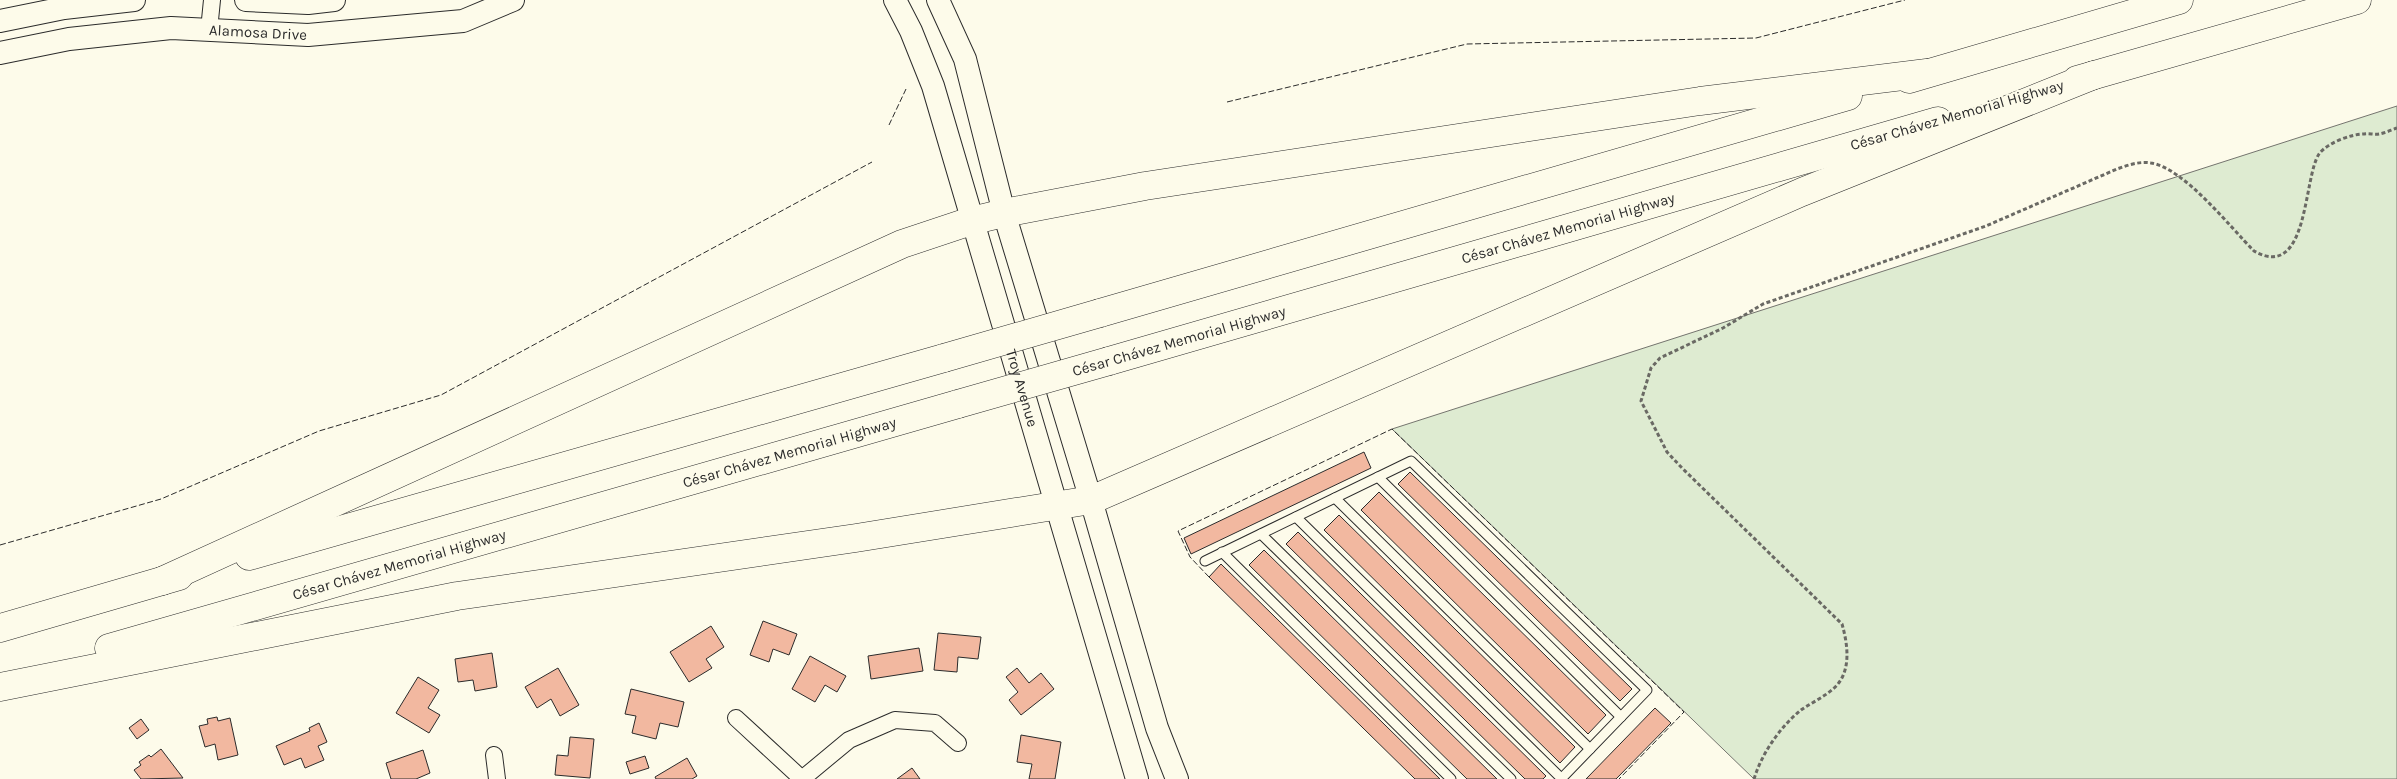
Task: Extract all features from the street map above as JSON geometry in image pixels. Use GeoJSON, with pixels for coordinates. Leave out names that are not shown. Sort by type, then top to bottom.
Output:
{"type":"FeatureCollection","features":[{"type":"Feature","properties":{"kind":"highway"},"geometry":{"type":"LineString","coordinates":[[0,628],[944,358],[2179,0]]}},
{"type":"Feature","properties":{"kind":"highway","name":"César Chávez Memorial Highway"},"geometry":{"type":"LineString","coordinates":[[0,680],[2357,0]]}},
{"type":"Feature","properties":{"kind":"highway"},"geometry":{"type":"LineString","coordinates":[[162,581],[902,244],[971,221],[1146,186],[1700,101],[1927,73]]}},
{"type":"Feature","properties":{"kind":"highway"},"geometry":{"type":"LineString","coordinates":[[0,687],[457,596],[1092,500],[1802,192],[2094,75]]}},
{"type":"Feature","properties":{"kind":"main road"},"geometry":{"type":"LineString","coordinates":[[0,21],[64,8],[134,0]]}},
{"type":"Feature","properties":{"kind":"main road","name":"Alamosa Drive"},"geometry":{"type":"LineString","coordinates":[[246,0],[308,3],[334,0]]}},
{"type":"Feature","properties":{"kind":"main road","name":"Troy Avenue"},"geometry":{"type":"LineString","coordinates":[[895,0],[911,31],[933,86],[971,221],[1137,779]]}},
{"type":"Feature","properties":{"kind":"main road"},"geometry":{"type":"LineString","coordinates":[[938,0],[964,59],[1004,213],[1092,500],[1157,728],[1176,779]]}},
{"type":"Feature","properties":{"kind":"main road","name":"Alamosa Drive"},"geometry":{"type":"LineString","coordinates":[[0,53],[78,38],[172,28],[308,35],[463,21],[508,1]]}},
{"type":"Feature","properties":{"kind":"street"},"geometry":{"type":"LineString","coordinates":[[209,30],[212,0]]}},
{"type":"Feature","properties":{"kind":"street"},"geometry":{"type":"LineString","coordinates":[[736,718],[802,779],[850,740],[895,720],[934,723],[958,743]]}},
{"type":"Feature","properties":{"kind":"street"},"geometry":{"type":"LineString","coordinates":[[494,755],[497,779]]}},
{"type":"Feature","properties":{"kind":"lane"},"geometry":{"type":"LineString","coordinates":[[1204,561],[1412,461],[1647,690],[1561,779],[1296,517]]}},
{"type":"Feature","properties":{"kind":"lane"},"geometry":{"type":"LineString","coordinates":[[1378,477],[1621,717]]}},
{"type":"Feature","properties":{"kind":"lane"},"geometry":{"type":"LineString","coordinates":[[1335,498],[1590,749]]}},
{"type":"Feature","properties":{"kind":"lane"},"geometry":{"type":"LineString","coordinates":[[1261,534],[1511,779]]}},
{"type":"Feature","properties":{"kind":"lane"},"geometry":{"type":"LineString","coordinates":[[1222,552],[1451,779]]}},
{"type":"Feature","properties":{"kind":"path"},"geometry":{"type":"LineString","coordinates":[[1754,779],[1767,749],[1784,727],[1800,711],[1834,688],[1844,673],[1848,653],[1846,638],[1842,624],[1667,452],[1641,401],[1650,368],[1660,358],[1723,328],[1763,304],[1986,226],[2117,168],[2134,163],[2150,162],[2170,169],[2187,183],[2254,251],[2261,255],[2272,257],[2282,254],[2292,246],[2299,233],[2312,173],[2320,154],[2327,147],[2354,135],[2378,134],[2397,128]]}},
{"type":"Feature","properties":{"kind":"green space"},"geometry":{"type":"Polygon","coordinates":[[[2397,106],[2397,779],[1754,779],[1392,429],[2397,106]]]}},
{"type":"Feature","properties":{"kind":"building"},"geometry":{"type":"Polygon","coordinates":[[[1364,452],[1371,468],[1191,554],[1184,538],[1364,452]]]}},
{"type":"Feature","properties":{"kind":"building"},"geometry":{"type":"Polygon","coordinates":[[[1410,472],[1632,689],[1620,701],[1398,484],[1410,472]]]}},
{"type":"Feature","properties":{"kind":"building"},"geometry":{"type":"Polygon","coordinates":[[[1379,492],[1606,715],[1588,734],[1361,510],[1379,492]]]}},
{"type":"Feature","properties":{"kind":"building"},"geometry":{"type":"Polygon","coordinates":[[[1339,515],[1575,747],[1560,763],[1324,530],[1339,515]]]}},
{"type":"Feature","properties":{"kind":"building"},"geometry":{"type":"Polygon","coordinates":[[[1298,532],[1546,776],[1543,779],[1525,779],[1286,544],[1298,532]]]}},
{"type":"Feature","properties":{"kind":"building"},"geometry":{"type":"Polygon","coordinates":[[[1264,550],[1497,779],[1467,779],[1249,565],[1264,550]]]}},
{"type":"Feature","properties":{"kind":"building"},"geometry":{"type":"Polygon","coordinates":[[[1221,564],[1440,779],[1415,779],[1209,577],[1221,564]]]}},
{"type":"Feature","properties":{"kind":"building"},"geometry":{"type":"Polygon","coordinates":[[[763,621],[797,634],[789,655],[773,649],[769,662],[750,655],[763,621]]]}},
{"type":"Feature","properties":{"kind":"building"},"geometry":{"type":"Polygon","coordinates":[[[711,626],[724,647],[706,659],[712,668],[689,682],[670,652],[711,626]]]}},
{"type":"Feature","properties":{"kind":"building"},"geometry":{"type":"Polygon","coordinates":[[[938,633],[981,637],[978,659],[958,657],[957,672],[934,670],[938,633]]]}},
{"type":"Feature","properties":{"kind":"building"},"geometry":{"type":"Polygon","coordinates":[[[919,648],[923,671],[871,679],[868,656],[919,648]]]}},
{"type":"Feature","properties":{"kind":"building"},"geometry":{"type":"Polygon","coordinates":[[[492,653],[497,687],[475,691],[473,680],[458,682],[455,659],[492,653]]]}},
{"type":"Feature","properties":{"kind":"building"},"geometry":{"type":"Polygon","coordinates":[[[810,656],[846,676],[837,692],[825,685],[815,702],[792,689],[810,656]]]}},
{"type":"Feature","properties":{"kind":"building"},"geometry":{"type":"Polygon","coordinates":[[[558,668],[579,705],[560,716],[551,699],[537,708],[525,687],[558,668]]]}},
{"type":"Feature","properties":{"kind":"building"},"geometry":{"type":"Polygon","coordinates":[[[1017,668],[1029,683],[1041,673],[1054,689],[1021,715],[1009,700],[1018,692],[1006,677],[1017,668]]]}},
{"type":"Feature","properties":{"kind":"building"},"geometry":{"type":"Polygon","coordinates":[[[418,677],[439,690],[428,708],[440,715],[429,733],[396,713],[418,677]]]}},
{"type":"Feature","properties":{"kind":"building"},"geometry":{"type":"Polygon","coordinates":[[[631,689],[684,702],[678,727],[660,723],[656,739],[632,733],[636,716],[625,714],[631,689]]]}},
{"type":"Feature","properties":{"kind":"building"},"geometry":{"type":"Polygon","coordinates":[[[1655,708],[1671,723],[1616,779],[1586,779],[1655,708]]]}},
{"type":"Feature","properties":{"kind":"building"},"geometry":{"type":"Polygon","coordinates":[[[217,717],[218,721],[230,718],[238,755],[218,760],[215,744],[205,747],[199,726],[208,724],[207,719],[217,717]]]}},
{"type":"Feature","properties":{"kind":"building"},"geometry":{"type":"Polygon","coordinates":[[[141,719],[149,730],[137,739],[129,728],[141,719]]]}},
{"type":"Feature","properties":{"kind":"building"},"geometry":{"type":"Polygon","coordinates":[[[319,723],[327,742],[318,746],[324,760],[305,768],[301,758],[284,765],[276,746],[310,731],[309,728],[319,723]]]}},
{"type":"Feature","properties":{"kind":"building"},"geometry":{"type":"Polygon","coordinates":[[[1021,735],[1061,742],[1055,779],[1029,779],[1032,764],[1017,762],[1021,735]]]}},
{"type":"Feature","properties":{"kind":"building"},"geometry":{"type":"Polygon","coordinates":[[[570,737],[594,739],[590,778],[555,775],[557,755],[568,756],[570,737]]]}},
{"type":"Feature","properties":{"kind":"building"},"geometry":{"type":"Polygon","coordinates":[[[161,749],[183,778],[141,779],[134,770],[141,765],[139,762],[149,755],[151,757],[161,749]]]}},
{"type":"Feature","properties":{"kind":"building"},"geometry":{"type":"Polygon","coordinates":[[[423,750],[430,773],[416,779],[391,779],[386,763],[423,750]]]}},
{"type":"Feature","properties":{"kind":"building"},"geometry":{"type":"Polygon","coordinates":[[[645,756],[649,768],[630,774],[626,762],[645,756]]]}},
{"type":"Feature","properties":{"kind":"building"},"geometry":{"type":"Polygon","coordinates":[[[687,758],[697,776],[692,779],[656,779],[655,777],[687,758]]]}},
{"type":"Feature","properties":{"kind":"building"},"geometry":{"type":"Polygon","coordinates":[[[912,768],[920,779],[897,779],[912,768]]]}},
{"type":"Feature","properties":{"kind":"fence"},"geometry":{"type":"LineString","coordinates":[[1227,102],[1467,44],[1756,38],[1905,0]]}},
{"type":"Feature","properties":{"kind":"fence"},"geometry":{"type":"LineString","coordinates":[[889,125],[906,89]]}},
{"type":"Feature","properties":{"kind":"fence"},"geometry":{"type":"LineString","coordinates":[[0,545],[161,499],[319,431],[441,395],[872,162]]}},
{"type":"Feature","properties":{"kind":"fence"},"geometry":{"type":"LineString","coordinates":[[1209,577],[1190,557],[1178,531],[1392,429],[1684,712],[1619,779]]}}]}
